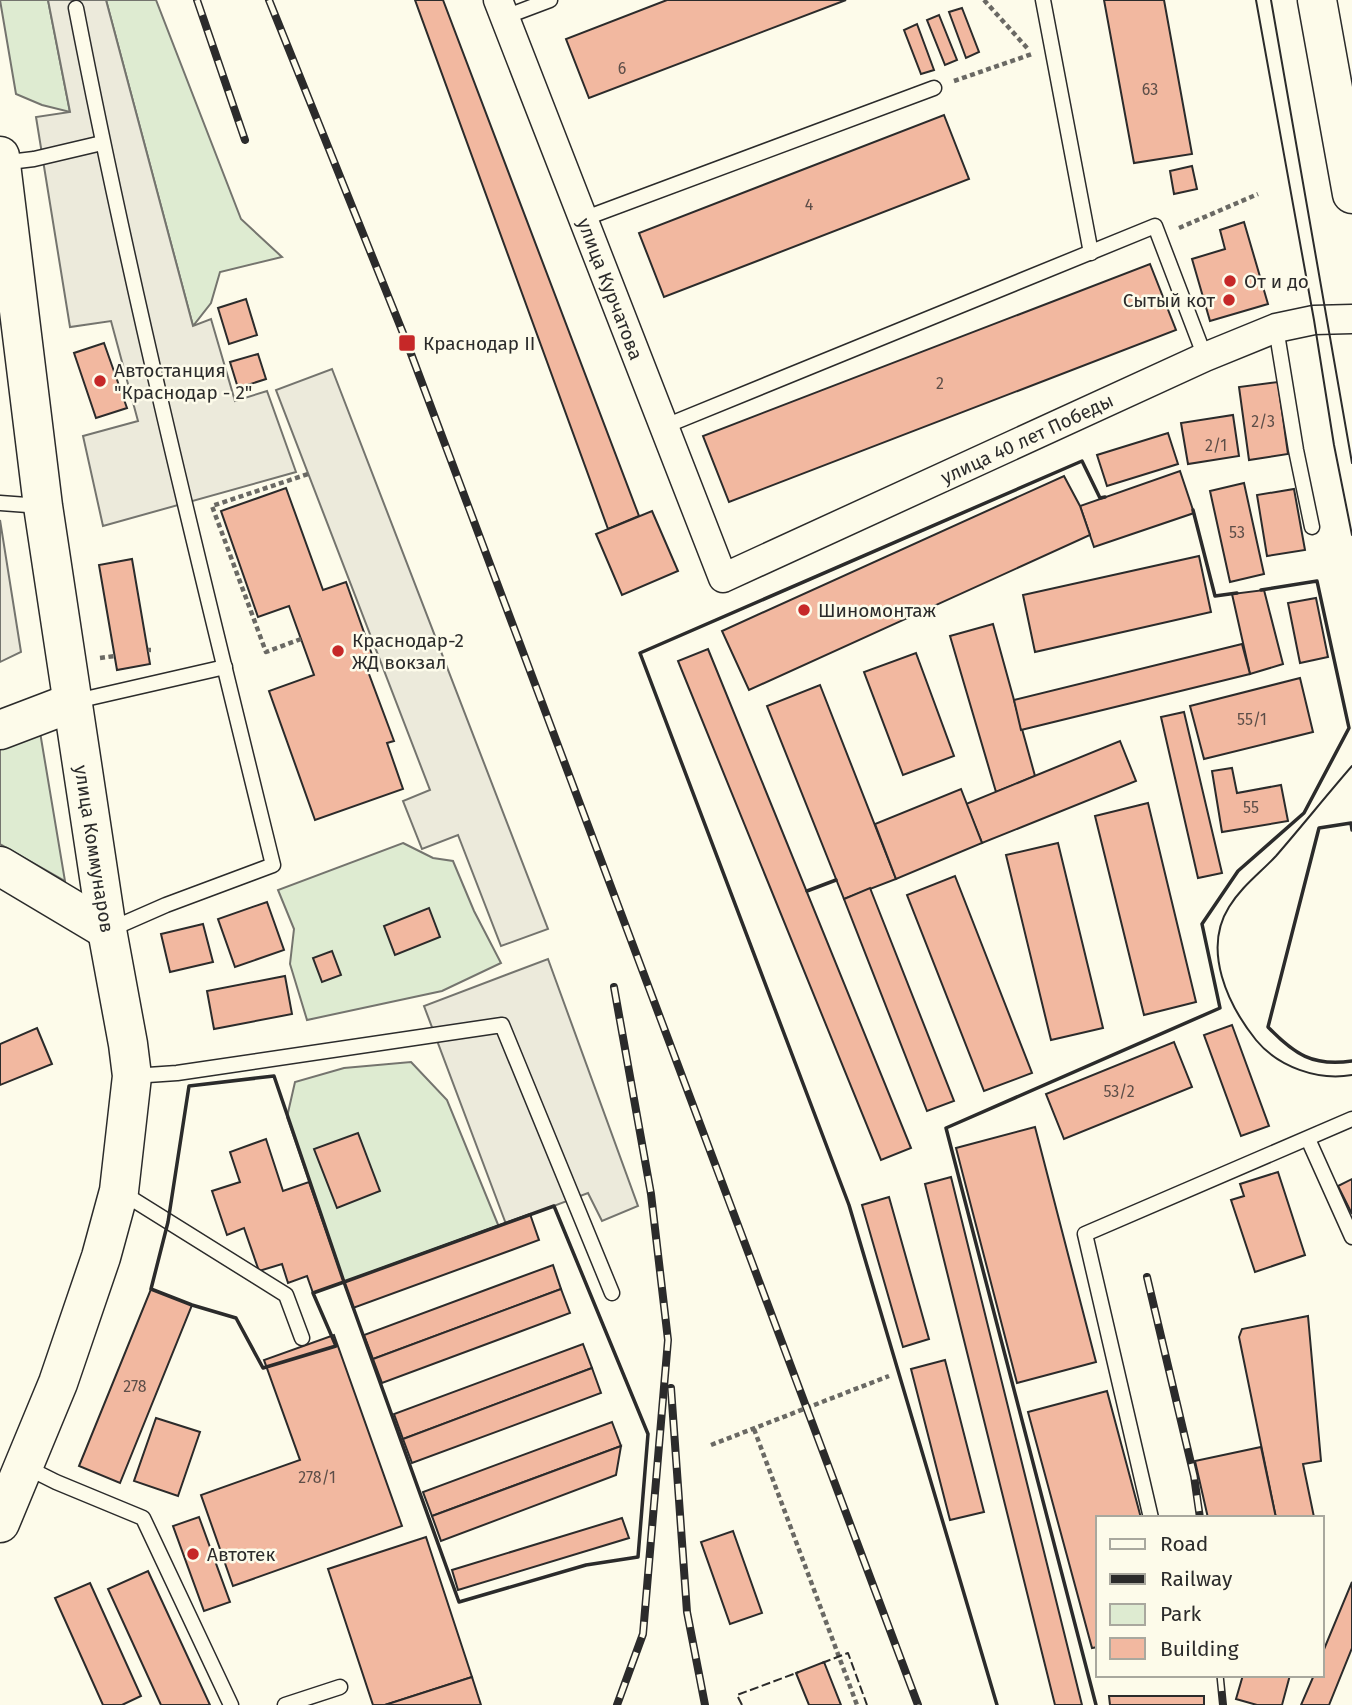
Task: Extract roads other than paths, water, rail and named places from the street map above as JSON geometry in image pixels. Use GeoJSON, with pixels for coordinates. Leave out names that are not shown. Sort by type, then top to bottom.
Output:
{"type":"FeatureCollection","features":[{"type":"Feature","properties":{"kind":"main road"},"geometry":{"type":"LineString","coordinates":[[1317,0],[1352,194]]}},
{"type":"Feature","properties":{"kind":"main road","name":"улица Коммунаров"},"geometry":{"type":"LineString","coordinates":[[0,156],[43,506],[71,702],[132,1076],[119,1191],[80,1323],[0,1524]]}},
{"type":"Feature","properties":{"kind":"main road"},"geometry":{"type":"LineString","coordinates":[[0,730],[71,702]]}},
{"type":"Feature","properties":{"kind":"main road"},"geometry":{"type":"LineString","coordinates":[[0,866],[107,930]]}},
{"type":"Feature","properties":{"kind":"street","name":"улица Курчатова"},"geometry":{"type":"LineString","coordinates":[[502,8],[723,578]]}},
{"type":"Feature","properties":{"kind":"street","name":"улица 40 лет Победы"},"geometry":{"type":"LineString","coordinates":[[723,578],[1276,328],[1314,320],[1347,323]]}},
{"type":"Feature","properties":{"kind":"lane"},"geometry":{"type":"LineString","coordinates":[[502,8],[550,0]]}},
{"type":"Feature","properties":{"kind":"lane"},"geometry":{"type":"LineString","coordinates":[[1043,0],[1091,253]]}},
{"type":"Feature","properties":{"kind":"lane"},"geometry":{"type":"LineString","coordinates":[[76,8],[102,143],[273,865],[107,930]]}},
{"type":"Feature","properties":{"kind":"lane"},"geometry":{"type":"LineString","coordinates":[[583,219],[934,88]]}},
{"type":"Feature","properties":{"kind":"lane"},"geometry":{"type":"LineString","coordinates":[[1,163],[34,159],[102,143]]}},
{"type":"Feature","properties":{"kind":"lane"},"geometry":{"type":"LineString","coordinates":[[663,426],[1155,226],[1205,358]]}},
{"type":"Feature","properties":{"kind":"lane"},"geometry":{"type":"LineString","coordinates":[[1276,328],[1312,527]]}},
{"type":"Feature","properties":{"kind":"lane"},"geometry":{"type":"LineString","coordinates":[[0,503],[43,506]]}},
{"type":"Feature","properties":{"kind":"lane"},"geometry":{"type":"LineString","coordinates":[[71,702],[225,667]]}},
{"type":"Feature","properties":{"kind":"lane"},"geometry":{"type":"LineString","coordinates":[[132,1076],[177,1073],[502,1025],[612,1293]]}},
{"type":"Feature","properties":{"kind":"lane"},"geometry":{"type":"LineString","coordinates":[[1150,1516],[1085,1234],[1352,1119]]}},
{"type":"Feature","properties":{"kind":"lane"},"geometry":{"type":"LineString","coordinates":[[1308,1139],[1352,1237]]}},
{"type":"Feature","properties":{"kind":"lane"},"geometry":{"type":"LineString","coordinates":[[119,1191],[286,1296],[302,1338]]}},
{"type":"Feature","properties":{"kind":"lane"},"geometry":{"type":"LineString","coordinates":[[25,1466],[56,1482],[143,1518],[232,1705]]}},
{"type":"Feature","properties":{"kind":"lane"},"geometry":{"type":"LineString","coordinates":[[285,1705],[340,1687]]}},
{"type":"Feature","properties":{"kind":"tram line"},"geometry":{"type":"LineString","coordinates":[[1256,0],[1352,535]]}},
{"type":"Feature","properties":{"kind":"tram line"},"geometry":{"type":"LineString","coordinates":[[1271,0],[1352,463]]}},
{"type":"Feature","properties":{"kind":"tram line"},"geometry":{"type":"LineString","coordinates":[[1352,766],[1276,856],[1234,900],[1221,924],[1218,941],[1218,959],[1228,994],[1246,1026],[1265,1050],[1287,1065],[1312,1074],[1352,1075]]}},
{"type":"Feature","properties":{"kind":"railway"},"geometry":{"type":"LineString","coordinates":[[197,0],[245,140]]}},
{"type":"Feature","properties":{"kind":"railway"},"geometry":{"type":"LineString","coordinates":[[269,0],[407,343],[918,1705]]}},
{"type":"Feature","properties":{"kind":"railway"},"geometry":{"type":"LineString","coordinates":[[614,987],[651,1194],[668,1340],[643,1634],[617,1705]]}},
{"type":"Feature","properties":{"kind":"railway"},"geometry":{"type":"LineString","coordinates":[[1147,1277],[1194,1476],[1200,1516]]}},
{"type":"Feature","properties":{"kind":"railway"},"geometry":{"type":"LineString","coordinates":[[671,1388],[687,1612],[705,1705]]}},
{"type":"Feature","properties":{"kind":"railway"},"geometry":{"type":"LineString","coordinates":[[1220,1677],[1223,1705]]}},
{"type":"Feature","properties":{"kind":"place","name":"От и до"},"geometry":{"type":"Point","coordinates":[1230,281]}},
{"type":"Feature","properties":{"kind":"place","name":"Сытый кот"},"geometry":{"type":"Point","coordinates":[1229,300]}},
{"type":"Feature","properties":{"kind":"place","name":"Краснодар II"},"geometry":{"type":"Point","coordinates":[407,343]}},
{"type":"Feature","properties":{"kind":"place","name":"Автостанция \"Краснодар - 2\""},"geometry":{"type":"Point","coordinates":[100,381]}},
{"type":"Feature","properties":{"kind":"place","name":"Шиномонтаж"},"geometry":{"type":"Point","coordinates":[804,610]}},
{"type":"Feature","properties":{"kind":"place","name":"Краснодар-2 ЖД вокзал"},"geometry":{"type":"Point","coordinates":[338,651]}},
{"type":"Feature","properties":{"kind":"place","name":"Автотек"},"geometry":{"type":"Point","coordinates":[193,1554]}}]}
